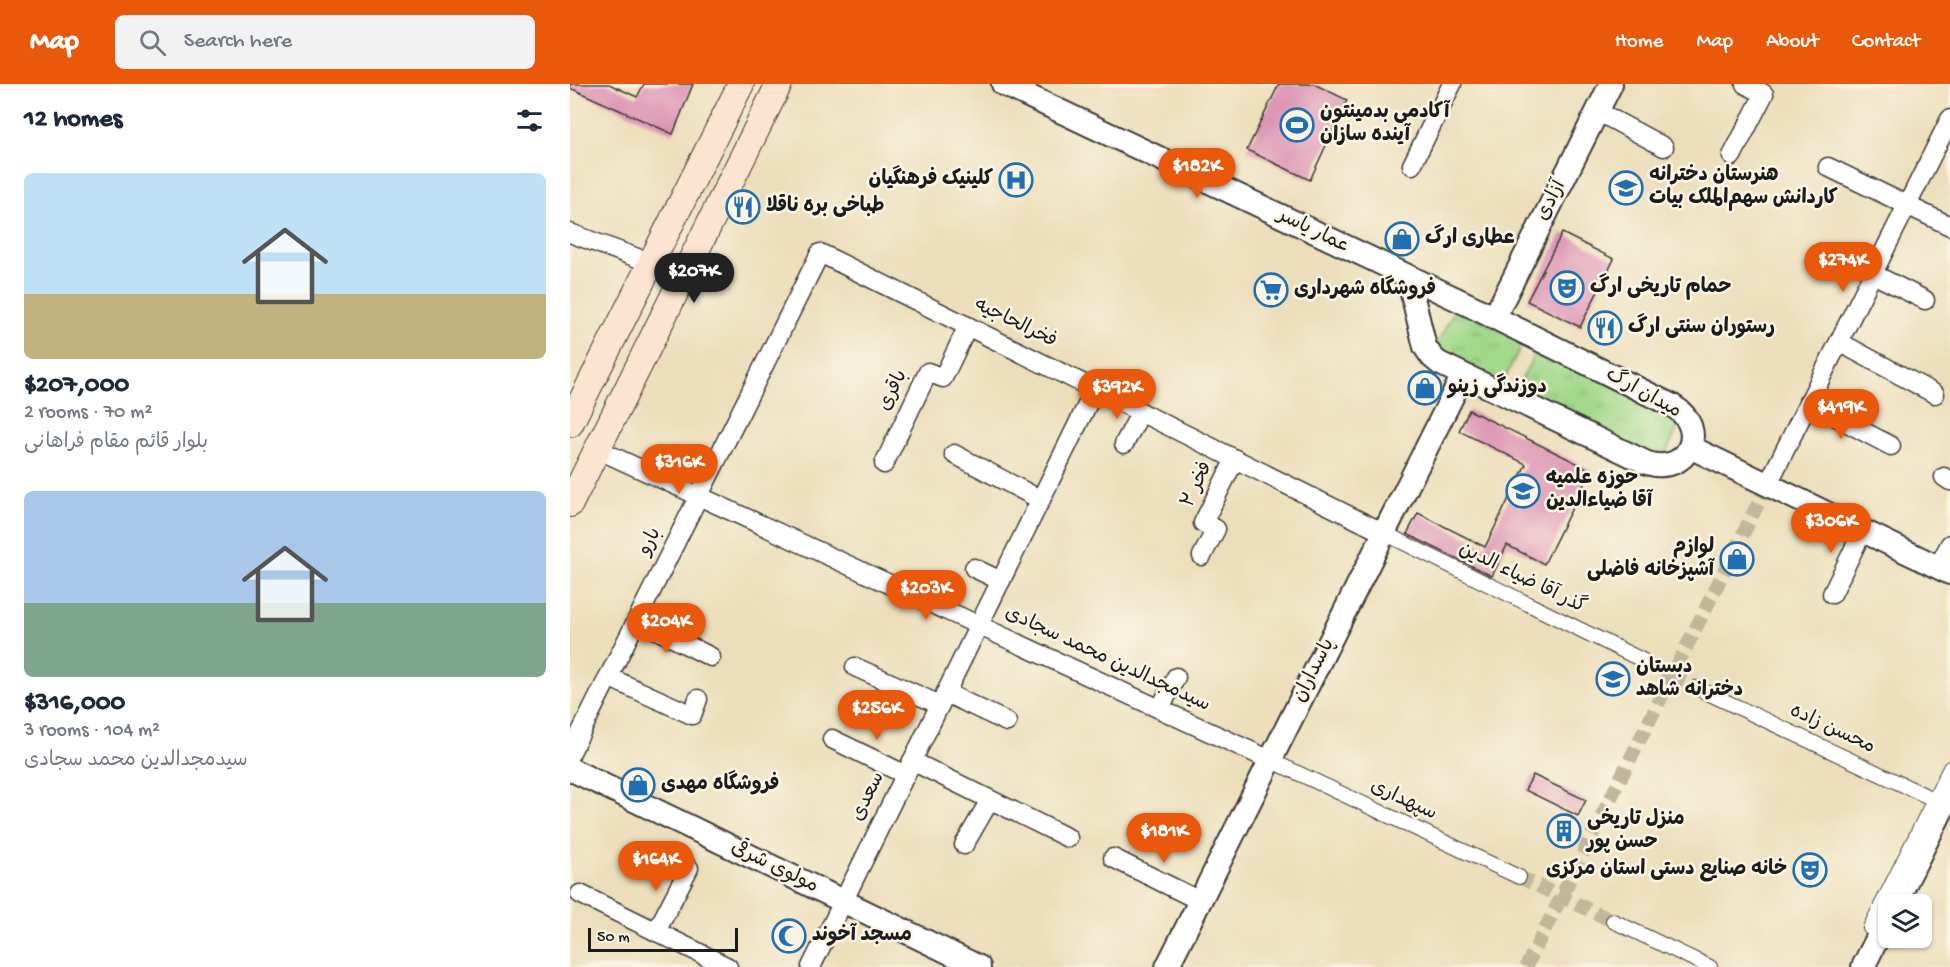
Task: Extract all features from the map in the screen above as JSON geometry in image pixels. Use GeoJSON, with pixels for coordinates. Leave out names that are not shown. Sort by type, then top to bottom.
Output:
{"type":"FeatureCollection","features":[{"type":"Feature","properties":{"kind":"main road"},"geometry":{"type":"LineString","coordinates":[[570,424],[741,84]]}},
{"type":"Feature","properties":{"kind":"main road"},"geometry":{"type":"LineString","coordinates":[[570,504],[781,85]]}},
{"type":"Feature","properties":{"kind":"street","name":"عمار یاسر"},"geometry":{"type":"LineString","coordinates":[[1003,84],[1461,302]]}},
{"type":"Feature","properties":{"kind":"street"},"geometry":{"type":"LineString","coordinates":[[1412,165],[1452,84]]}},
{"type":"Feature","properties":{"kind":"street","name":"آزادی"},"geometry":{"type":"LineString","coordinates":[[1494,318],[1611,84]]}},
{"type":"Feature","properties":{"kind":"street"},"geometry":{"type":"LineString","coordinates":[[1732,156],[1764,94],[1744,84]]}},
{"type":"Feature","properties":{"kind":"street"},"geometry":{"type":"LineString","coordinates":[[1597,111],[1664,147]]}},
{"type":"Feature","properties":{"kind":"street"},"geometry":{"type":"LineString","coordinates":[[1768,484],[1950,118]]}},
{"type":"Feature","properties":{"kind":"street"},"geometry":{"type":"LineString","coordinates":[[1828,167],[1950,226]]}},
{"type":"Feature","properties":{"kind":"street"},"geometry":{"type":"LineString","coordinates":[[570,232],[651,262]]}},
{"type":"Feature","properties":{"kind":"street","name":"فخرالحاجیه"},"geometry":{"type":"LineString","coordinates":[[820,253],[1384,532]]}},
{"type":"Feature","properties":{"kind":"street","name":"بارو"},"geometry":{"type":"LineString","coordinates":[[570,754],[820,253]]}},
{"type":"Feature","properties":{"kind":"street"},"geometry":{"type":"LineString","coordinates":[[1873,273],[1925,300]]}},
{"type":"Feature","properties":{"kind":"street","name":"میدان ارگ"},"geometry":{"type":"LineString","coordinates":[[1408,277],[1425,346],[1439,363],[1647,463],[1667,466],[1684,456],[1690,447],[1692,428],[1682,411],[1461,302]]}},
{"type":"Feature","properties":{"kind":"street","name":"باقری"},"geometry":{"type":"LineString","coordinates":[[884,464],[928,372],[943,378],[968,326]]}},
{"type":"Feature","properties":{"kind":"street"},"geometry":{"type":"LineString","coordinates":[[1839,342],[1935,394]]}},
{"type":"Feature","properties":{"kind":"street","name":"پاسداران"},"geometry":{"type":"LineString","coordinates":[[1167,967],[1463,375]]}},
{"type":"Feature","properties":{"kind":"street","name":"سعدی"},"geometry":{"type":"LineString","coordinates":[[811,967],[1095,389]]}},
{"type":"Feature","properties":{"kind":"street"},"geometry":{"type":"LineString","coordinates":[[1809,402],[1891,446]]}},
{"type":"Feature","properties":{"kind":"street"},"geometry":{"type":"LineString","coordinates":[[1124,444],[1141,412]]}},
{"type":"Feature","properties":{"kind":"street"},"geometry":{"type":"LineString","coordinates":[[1690,447],[1944,570],[1950,544]]}},
{"type":"Feature","properties":{"kind":"street","name":"سیدمجدالدین محمد سجادی"},"geometry":{"type":"LineString","coordinates":[[597,449],[1270,760]]}},
{"type":"Feature","properties":{"kind":"street"},"geometry":{"type":"LineString","coordinates":[[954,454],[1041,500]]}},
{"type":"Feature","properties":{"kind":"street","name":"فخر ۲"},"geometry":{"type":"LineString","coordinates":[[1202,556],[1216,529],[1203,523],[1235,459]]}},
{"type":"Feature","properties":{"kind":"street"},"geometry":{"type":"LineString","coordinates":[[1832,594],[1863,530]]}},
{"type":"Feature","properties":{"kind":"street","name":"گذر آقا ضیاء الدین"},"geometry":{"type":"LineString","coordinates":[[1384,532],[1644,661]]}},
{"type":"Feature","properties":{"kind":"street"},"geometry":{"type":"LineString","coordinates":[[974,568],[1001,581]]}},
{"type":"Feature","properties":{"kind":"street"},"geometry":{"type":"LineString","coordinates":[[637,620],[711,657]]}},
{"type":"Feature","properties":{"kind":"street"},"geometry":{"type":"LineString","coordinates":[[855,667],[1007,722]]}},
{"type":"Feature","properties":{"kind":"street"},"geometry":{"type":"LineString","coordinates":[[608,677],[692,716],[698,699]]}},
{"type":"Feature","properties":{"kind":"street"},"geometry":{"type":"LineString","coordinates":[[1160,709],[1176,677]]}},
{"type":"Feature","properties":{"kind":"street","name":"محسن زاده"},"geometry":{"type":"LineString","coordinates":[[1697,688],[1946,805]]}},
{"type":"Feature","properties":{"kind":"street"},"geometry":{"type":"LineString","coordinates":[[832,739],[990,800],[1068,838]]}},
{"type":"Feature","properties":{"kind":"street","name":"سپهداری"},"geometry":{"type":"LineString","coordinates":[[1270,760],[1519,877]]}},
{"type":"Feature","properties":{"kind":"street"},"geometry":{"type":"LineString","coordinates":[[1912,894],[1946,805],[1950,768]]}},
{"type":"Feature","properties":{"kind":"street","name":"مولوی شرقی"},"geometry":{"type":"LineString","coordinates":[[570,769],[979,967]]}},
{"type":"Feature","properties":{"kind":"street"},"geometry":{"type":"LineString","coordinates":[[964,845],[990,800]]}},
{"type":"Feature","properties":{"kind":"street"},"geometry":{"type":"LineString","coordinates":[[1900,894],[1946,805]]}},
{"type":"Feature","properties":{"kind":"street"},"geometry":{"type":"LineString","coordinates":[[1851,967],[1946,805]]}},
{"type":"Feature","properties":{"kind":"street"},"geometry":{"type":"LineString","coordinates":[[1113,858],[1200,902]]}},
{"type":"Feature","properties":{"kind":"street"},"geometry":{"type":"LineString","coordinates":[[657,932],[688,868]]}},
{"type":"Feature","properties":{"kind":"street"},"geometry":{"type":"LineString","coordinates":[[580,894],[728,967]]}},
{"type":"Feature","properties":{"kind":"street"},"geometry":{"type":"LineString","coordinates":[[1613,921],[1710,967]]}},
{"type":"Feature","properties":{"kind":"street"},"geometry":{"type":"LineString","coordinates":[[1863,967],[1878,937]]}},
{"type":"Feature","properties":{"kind":"street"},"geometry":{"type":"LineString","coordinates":[[1877,967],[1886,948]]}},
{"type":"Feature","properties":{"kind":"green space"},"geometry":{"type":"Polygon","coordinates":[[[1456,307],[1523,342],[1502,384],[1434,350],[1456,307]]]}},
{"type":"Feature","properties":{"kind":"green space"},"geometry":{"type":"Polygon","coordinates":[[[1537,349],[1682,420],[1661,462],[1516,391],[1537,349]]]}},
{"type":"Feature","properties":{"kind":"building"},"geometry":{"type":"Polygon","coordinates":[[[570,84],[609,84],[637,97],[644,84],[693,84],[673,134],[570,88],[570,84]]]}},
{"type":"Feature","properties":{"kind":"building","name":"آکادمی بدمینتون آینده سازان"},"geometry":{"type":"Polygon","coordinates":[[[1279,84],[1314,84],[1347,100],[1310,180],[1247,150],[1279,84]]]}},
{"type":"Feature","properties":{"kind":"building","name":"حمام تاریخی ارگ"},"geometry":{"type":"Polygon","coordinates":[[[1562,233],[1614,259],[1580,327],[1527,301],[1562,233]]]}},
{"type":"Feature","properties":{"kind":"building"},"geometry":{"type":"Polygon","coordinates":[[[1469,410],[1591,470],[1544,564],[1507,545],[1492,576],[1407,534],[1418,513],[1485,547],[1526,464],[1459,431],[1469,410]]]}},
{"type":"Feature","properties":{"kind":"building"},"geometry":{"type":"Polygon","coordinates":[[[1533,775],[1586,800],[1578,816],[1525,790],[1533,775]]]}},
{"type":"Feature","properties":{"kind":"tunnel"},"geometry":{"type":"LineString","coordinates":[[1526,967],[1768,484]]}},
{"type":"Feature","properties":{"kind":"tunnel"},"geometry":{"type":"LineString","coordinates":[[1644,661],[1671,675]]}},
{"type":"Feature","properties":{"kind":"tunnel"},"geometry":{"type":"LineString","coordinates":[[1672,675],[1697,688]]}},
{"type":"Feature","properties":{"kind":"tunnel"},"geometry":{"type":"LineString","coordinates":[[1519,877],[1613,921]]}},
{"type":"Feature","properties":{"kind":"place","name":"آکادمی بدمینتون آینده سازان"},"geometry":{"type":"Point","coordinates":[1297,125]}},
{"type":"Feature","properties":{"kind":"place","name":"کلینیک فرهنگیان"},"geometry":{"type":"Point","coordinates":[1016,180]}},
{"type":"Feature","properties":{"kind":"place","name":"هنرستان دخترانه کاردانش سهم‌الملک بیات"},"geometry":{"type":"Point","coordinates":[1626,188]}},
{"type":"Feature","properties":{"kind":"place","name":"طباخی بره ناقلا"},"geometry":{"type":"Point","coordinates":[743,207]}},
{"type":"Feature","properties":{"kind":"place","name":"عطاری ارگ"},"geometry":{"type":"Point","coordinates":[1402,239]}},
{"type":"Feature","properties":{"kind":"place","name":"حمام تاریخی ارگ"},"geometry":{"type":"Point","coordinates":[1567,288]}},
{"type":"Feature","properties":{"kind":"place","name":"فروشگاه شهرداری"},"geometry":{"type":"Point","coordinates":[1271,290]}},
{"type":"Feature","properties":{"kind":"place","name":"رستوران سنتی ارگ"},"geometry":{"type":"Point","coordinates":[1605,328]}},
{"type":"Feature","properties":{"kind":"place","name":"دوزندگی زینو"},"geometry":{"type":"Point","coordinates":[1425,388]}},
{"type":"Feature","properties":{"kind":"place","name":"حوزه علمیه آقا ضیاءالدین"},"geometry":{"type":"Point","coordinates":[1523,491]}},
{"type":"Feature","properties":{"kind":"place","name":"لوازم آشپزخانه فاضلی"},"geometry":{"type":"Point","coordinates":[1737,559]}},
{"type":"Feature","properties":{"kind":"place","name":"دبستان دخترانه شاهد"},"geometry":{"type":"Point","coordinates":[1613,679]}},
{"type":"Feature","properties":{"kind":"place","name":"فروشگاه مهدی"},"geometry":{"type":"Point","coordinates":[638,785]}},
{"type":"Feature","properties":{"kind":"place","name":"منزل تاریخی حسن پور"},"geometry":{"type":"Point","coordinates":[1564,831]}},
{"type":"Feature","properties":{"kind":"place","name":"خانه صنایع دستی استان مرکزی"},"geometry":{"type":"Point","coordinates":[1810,870]}},
{"type":"Feature","properties":{"kind":"place","name":"مسجد آخوند"},"geometry":{"type":"Point","coordinates":[789,936]}}]}
